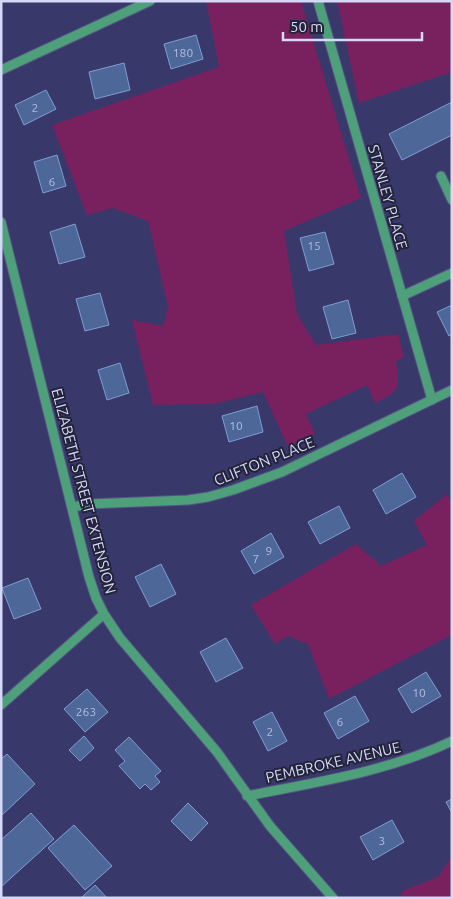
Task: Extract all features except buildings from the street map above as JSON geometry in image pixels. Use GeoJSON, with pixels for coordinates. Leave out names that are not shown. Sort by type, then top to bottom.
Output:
{"type":"FeatureCollection","features":[{"type":"Feature","properties":{"kind":"street"},"geometry":{"type":"LineString","coordinates":[[1,70],[150,1]]}},
{"type":"Feature","properties":{"kind":"street","name":"STANLEY PLACE"},"geometry":{"type":"LineString","coordinates":[[318,1],[432,400]]}},
{"type":"Feature","properties":{"kind":"street"},"geometry":{"type":"LineString","coordinates":[[441,176],[452,200]]}},
{"type":"Feature","properties":{"kind":"street","name":"ELIZABETH STREET EXTENSION"},"geometry":{"type":"LineString","coordinates":[[1,222],[96,598],[120,638],[217,752],[247,796],[281,840],[334,898]]}},
{"type":"Feature","properties":{"kind":"street"},"geometry":{"type":"LineString","coordinates":[[402,296],[452,273]]}},
{"type":"Feature","properties":{"kind":"street","name":"CLIFTON PLACE"},"geometry":{"type":"LineString","coordinates":[[73,507],[88,504],[188,500],[233,490],[282,472],[452,390]]}},
{"type":"Feature","properties":{"kind":"street"},"geometry":{"type":"LineString","coordinates":[[1,705],[104,614]]}},
{"type":"Feature","properties":{"kind":"street","name":"PEMBROKE AVENUE"},"geometry":{"type":"LineString","coordinates":[[247,796],[377,769],[418,756],[452,741]]}},
{"type":"Feature","properties":{"kind":"shaded area"},"geometry":{"type":"Polygon","coordinates":[[[206,1],[301,1],[361,198],[284,231],[297,314],[316,345],[398,334],[404,357],[396,361],[398,383],[394,392],[375,403],[367,385],[306,414],[315,434],[288,447],[263,392],[214,404],[153,405],[132,320],[163,326],[168,307],[148,221],[113,208],[87,215],[52,125],[219,67],[206,1]]]}},
{"type":"Feature","properties":{"kind":"shaded area"},"geometry":{"type":"Polygon","coordinates":[[[337,1],[452,1],[450,7],[452,10],[452,72],[359,103],[337,1]]]}},
{"type":"Feature","properties":{"kind":"shaded area"},"geometry":{"type":"Polygon","coordinates":[[[447,494],[452,505],[452,635],[329,699],[308,644],[288,636],[275,644],[251,605],[356,544],[381,566],[427,545],[414,521],[447,494]]]}},
{"type":"Feature","properties":{"kind":"shaded area"},"geometry":{"type":"Polygon","coordinates":[[[452,856],[452,898],[401,898],[402,891],[438,877],[452,856]]]}}]}
